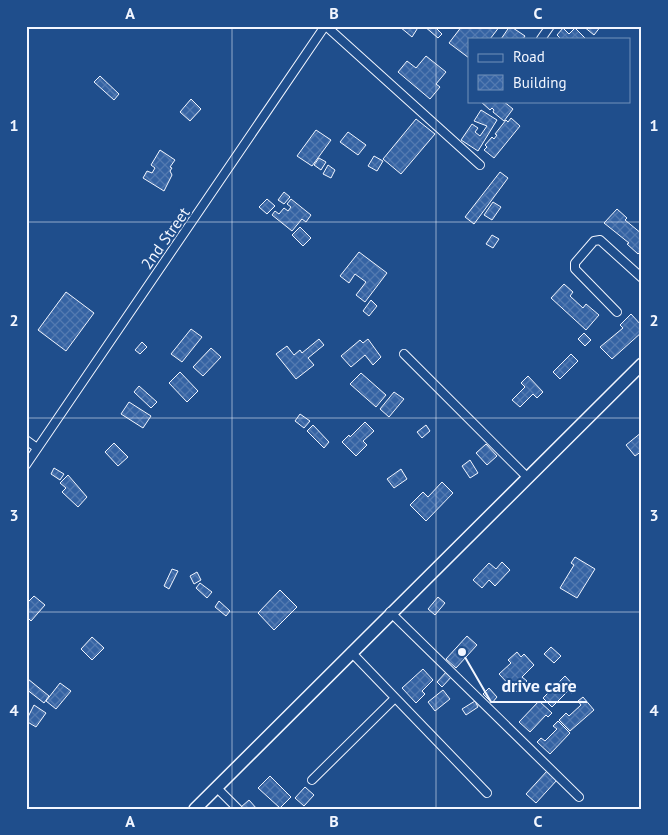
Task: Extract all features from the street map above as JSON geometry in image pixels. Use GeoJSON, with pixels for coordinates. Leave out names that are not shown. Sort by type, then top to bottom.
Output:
{"type":"FeatureCollection","features":[{"type":"Feature","properties":{"kind":"main road"},"geometry":{"type":"LineString","coordinates":[[195,809],[390,612],[642,364]]}},
{"type":"Feature","properties":{"kind":"street"},"geometry":{"type":"LineString","coordinates":[[326,26],[480,165]]}},
{"type":"Feature","properties":{"kind":"street","name":"2nd Street"},"geometry":{"type":"LineString","coordinates":[[26,465],[326,26]]}},
{"type":"Feature","properties":{"kind":"street"},"geometry":{"type":"LineString","coordinates":[[542,38],[550,26]]}},
{"type":"Feature","properties":{"kind":"street"},"geometry":{"type":"LineString","coordinates":[[617,312],[575,269],[575,263],[594,241],[600,240],[642,278]]}},
{"type":"Feature","properties":{"kind":"street"},"geometry":{"type":"LineString","coordinates":[[404,354],[527,477]]}},
{"type":"Feature","properties":{"kind":"street"},"geometry":{"type":"LineString","coordinates":[[26,440],[38,448]]}},
{"type":"Feature","properties":{"kind":"street"},"geometry":{"type":"LineString","coordinates":[[390,612],[579,797]]}},
{"type":"Feature","properties":{"kind":"street"},"geometry":{"type":"LineString","coordinates":[[351,652],[487,792]]}},
{"type":"Feature","properties":{"kind":"street"},"geometry":{"type":"LineString","coordinates":[[312,780],[395,698]]}},
{"type":"Feature","properties":{"kind":"street"},"geometry":{"type":"LineString","coordinates":[[217,788],[238,809]]}},
{"type":"Feature","properties":{"kind":"building"},"geometry":{"type":"Polygon","coordinates":[[[401,26],[419,26],[412,37],[400,27],[401,26]]]}},
{"type":"Feature","properties":{"kind":"building"},"geometry":{"type":"Polygon","coordinates":[[[424,26],[434,26],[442,34],[438,38],[424,26]]]}},
{"type":"Feature","properties":{"kind":"building"},"geometry":{"type":"Polygon","coordinates":[[[462,26],[500,26],[491,38],[468,38],[468,57],[449,43],[462,26]]]}},
{"type":"Feature","properties":{"kind":"building"},"geometry":{"type":"Polygon","coordinates":[[[510,26],[525,36],[524,38],[502,38],[510,26]]]}},
{"type":"Feature","properties":{"kind":"building"},"geometry":{"type":"Polygon","coordinates":[[[583,26],[601,26],[594,35],[583,26]]]}},
{"type":"Feature","properties":{"kind":"building"},"geometry":{"type":"Polygon","coordinates":[[[563,28],[569,34],[575,28],[585,38],[560,38],[557,35],[563,28]]]}},
{"type":"Feature","properties":{"kind":"building"},"geometry":{"type":"Polygon","coordinates":[[[426,56],[446,72],[436,84],[440,87],[430,99],[398,72],[407,61],[416,68],[426,56]]]}},
{"type":"Feature","properties":{"kind":"building"},"geometry":{"type":"Polygon","coordinates":[[[100,76],[119,94],[114,100],[94,82],[100,76]]]}},
{"type":"Feature","properties":{"kind":"building"},"geometry":{"type":"Polygon","coordinates":[[[191,99],[201,109],[190,121],[180,112],[191,99]]]}},
{"type":"Feature","properties":{"kind":"building"},"geometry":{"type":"Polygon","coordinates":[[[481,102],[504,102],[513,109],[504,121],[493,112],[492,108],[490,110],[481,102]]]}},
{"type":"Feature","properties":{"kind":"building"},"geometry":{"type":"Polygon","coordinates":[[[481,110],[497,120],[478,151],[461,140],[472,124],[478,128],[475,132],[480,136],[487,126],[474,121],[481,110]]]}},
{"type":"Feature","properties":{"kind":"building"},"geometry":{"type":"Polygon","coordinates":[[[511,118],[520,126],[494,158],[484,150],[487,147],[485,145],[492,137],[494,139],[497,135],[495,134],[506,120],[508,122],[511,118]]]}},
{"type":"Feature","properties":{"kind":"building"},"geometry":{"type":"Polygon","coordinates":[[[416,119],[435,134],[401,174],[383,159],[416,119]]]}},
{"type":"Feature","properties":{"kind":"building"},"geometry":{"type":"Polygon","coordinates":[[[316,130],[331,140],[312,166],[297,156],[316,130]]]}},
{"type":"Feature","properties":{"kind":"building"},"geometry":{"type":"Polygon","coordinates":[[[348,132],[366,145],[358,155],[340,142],[348,132]]]}},
{"type":"Feature","properties":{"kind":"building"},"geometry":{"type":"Polygon","coordinates":[[[160,150],[175,160],[170,167],[172,168],[170,171],[172,175],[164,191],[143,178],[147,171],[152,173],[155,168],[151,165],[160,150]]]}},
{"type":"Feature","properties":{"kind":"building"},"geometry":{"type":"Polygon","coordinates":[[[374,156],[383,161],[377,171],[368,166],[374,156]]]}},
{"type":"Feature","properties":{"kind":"building"},"geometry":{"type":"Polygon","coordinates":[[[319,158],[326,162],[321,170],[314,165],[319,158]]]}},
{"type":"Feature","properties":{"kind":"building"},"geometry":{"type":"Polygon","coordinates":[[[328,165],[335,170],[331,178],[323,174],[328,165]]]}},
{"type":"Feature","properties":{"kind":"building"},"geometry":{"type":"Polygon","coordinates":[[[500,172],[508,178],[474,224],[465,217],[500,172]]]}},
{"type":"Feature","properties":{"kind":"building"},"geometry":{"type":"Polygon","coordinates":[[[284,192],[290,197],[284,204],[278,200],[284,192]]]}},
{"type":"Feature","properties":{"kind":"building"},"geometry":{"type":"Polygon","coordinates":[[[267,199],[275,206],[267,214],[259,207],[267,199]]]}},
{"type":"Feature","properties":{"kind":"building"},"geometry":{"type":"Polygon","coordinates":[[[291,199],[311,215],[306,222],[302,219],[292,231],[272,215],[275,211],[279,214],[284,208],[288,211],[291,207],[287,204],[291,199]]]}},
{"type":"Feature","properties":{"kind":"building"},"geometry":{"type":"Polygon","coordinates":[[[493,202],[501,207],[492,220],[484,215],[493,202]]]}},
{"type":"Feature","properties":{"kind":"building"},"geometry":{"type":"Polygon","coordinates":[[[617,209],[627,218],[625,220],[642,234],[642,250],[638,254],[627,244],[629,243],[604,223],[617,209]]]}},
{"type":"Feature","properties":{"kind":"building"},"geometry":{"type":"Polygon","coordinates":[[[300,227],[311,238],[303,246],[292,235],[300,227]]]}},
{"type":"Feature","properties":{"kind":"building"},"geometry":{"type":"Polygon","coordinates":[[[492,235],[499,239],[493,248],[486,244],[492,235]]]}},
{"type":"Feature","properties":{"kind":"building"},"geometry":{"type":"Polygon","coordinates":[[[359,252],[387,273],[365,302],[356,295],[366,282],[355,274],[349,283],[340,276],[359,252]]]}},
{"type":"Feature","properties":{"kind":"building"},"geometry":{"type":"Polygon","coordinates":[[[564,284],[573,292],[570,296],[583,308],[586,304],[599,315],[586,330],[551,298],[564,284]]]}},
{"type":"Feature","properties":{"kind":"building"},"geometry":{"type":"Polygon","coordinates":[[[66,292],[94,313],[66,351],[38,330],[66,292]]]}},
{"type":"Feature","properties":{"kind":"building"},"geometry":{"type":"Polygon","coordinates":[[[371,300],[377,306],[369,316],[363,311],[371,300]]]}},
{"type":"Feature","properties":{"kind":"building"},"geometry":{"type":"Polygon","coordinates":[[[631,314],[642,326],[642,332],[612,359],[600,347],[623,328],[620,325],[631,314]]]}},
{"type":"Feature","properties":{"kind":"building"},"geometry":{"type":"Polygon","coordinates":[[[191,329],[202,337],[182,362],[171,354],[191,329]]]}},
{"type":"Feature","properties":{"kind":"building"},"geometry":{"type":"Polygon","coordinates":[[[584,333],[591,340],[585,346],[578,339],[584,333]]]}},
{"type":"Feature","properties":{"kind":"building"},"geometry":{"type":"Polygon","coordinates":[[[319,339],[324,345],[308,358],[314,365],[296,379],[276,354],[287,346],[294,355],[300,350],[302,353],[319,339]]]}},
{"type":"Feature","properties":{"kind":"building"},"geometry":{"type":"Polygon","coordinates":[[[368,339],[381,357],[373,365],[365,355],[351,367],[341,356],[360,340],[363,343],[368,339]]]}},
{"type":"Feature","properties":{"kind":"building"},"geometry":{"type":"Polygon","coordinates":[[[142,342],[147,347],[140,354],[135,350],[142,342]]]}},
{"type":"Feature","properties":{"kind":"building"},"geometry":{"type":"Polygon","coordinates":[[[211,348],[221,357],[203,376],[193,367],[211,348]]]}},
{"type":"Feature","properties":{"kind":"building"},"geometry":{"type":"Polygon","coordinates":[[[571,354],[578,361],[560,379],[553,372],[571,354]]]}},
{"type":"Feature","properties":{"kind":"building"},"geometry":{"type":"Polygon","coordinates":[[[180,372],[198,391],[187,402],[169,383],[180,372]]]}},
{"type":"Feature","properties":{"kind":"building"},"geometry":{"type":"Polygon","coordinates":[[[361,373],[386,395],[376,407],[350,384],[361,373]]]}},
{"type":"Feature","properties":{"kind":"building"},"geometry":{"type":"Polygon","coordinates":[[[528,376],[543,392],[537,398],[533,394],[520,407],[512,400],[525,387],[521,383],[528,376]]]}},
{"type":"Feature","properties":{"kind":"building"},"geometry":{"type":"Polygon","coordinates":[[[139,386],[157,402],[151,408],[134,392],[139,386]]]}},
{"type":"Feature","properties":{"kind":"building"},"geometry":{"type":"Polygon","coordinates":[[[394,392],[404,399],[389,417],[380,409],[394,392]]]}},
{"type":"Feature","properties":{"kind":"building"},"geometry":{"type":"Polygon","coordinates":[[[129,402],[151,416],[143,428],[121,414],[129,402]]]}},
{"type":"Feature","properties":{"kind":"building"},"geometry":{"type":"Polygon","coordinates":[[[300,414],[310,421],[304,428],[295,421],[300,414]]]}},
{"type":"Feature","properties":{"kind":"building"},"geometry":{"type":"Polygon","coordinates":[[[365,422],[374,431],[363,441],[367,445],[356,456],[342,442],[365,422]]]}},
{"type":"Feature","properties":{"kind":"building"},"geometry":{"type":"Polygon","coordinates":[[[313,425],[329,442],[324,448],[307,431],[313,425]]]}},
{"type":"Feature","properties":{"kind":"building"},"geometry":{"type":"Polygon","coordinates":[[[426,425],[430,431],[422,438],[417,432],[426,425]]]}},
{"type":"Feature","properties":{"kind":"building"},"geometry":{"type":"Polygon","coordinates":[[[642,432],[642,451],[635,456],[626,445],[642,432]]]}},
{"type":"Feature","properties":{"kind":"building"},"geometry":{"type":"Polygon","coordinates":[[[114,443],[128,457],[118,466],[105,452],[114,443]]]}},
{"type":"Feature","properties":{"kind":"building"},"geometry":{"type":"Polygon","coordinates":[[[486,444],[497,456],[487,465],[476,453],[486,444]]]}},
{"type":"Feature","properties":{"kind":"building"},"geometry":{"type":"Polygon","coordinates":[[[470,460],[478,473],[470,478],[462,466],[470,460]]]}},
{"type":"Feature","properties":{"kind":"building"},"geometry":{"type":"Polygon","coordinates":[[[54,468],[64,474],[60,480],[51,474],[54,468]]]}},
{"type":"Feature","properties":{"kind":"building"},"geometry":{"type":"Polygon","coordinates":[[[401,469],[407,479],[394,488],[387,479],[401,469]]]}},
{"type":"Feature","properties":{"kind":"building"},"geometry":{"type":"Polygon","coordinates":[[[68,475],[87,497],[78,507],[62,492],[66,488],[60,483],[68,475]]]}},
{"type":"Feature","properties":{"kind":"building"},"geometry":{"type":"Polygon","coordinates":[[[442,482],[453,493],[426,521],[410,505],[423,492],[428,497],[442,482]]]}},
{"type":"Feature","properties":{"kind":"building"},"geometry":{"type":"Polygon","coordinates":[[[575,557],[595,569],[577,598],[560,588],[574,565],[571,563],[575,557]]]}},
{"type":"Feature","properties":{"kind":"building"},"geometry":{"type":"Polygon","coordinates":[[[502,562],[510,570],[495,586],[489,580],[482,588],[473,580],[489,563],[496,569],[502,562]]]}},
{"type":"Feature","properties":{"kind":"building"},"geometry":{"type":"Polygon","coordinates":[[[172,569],[178,571],[169,589],[164,586],[172,569]]]}},
{"type":"Feature","properties":{"kind":"building"},"geometry":{"type":"Polygon","coordinates":[[[197,572],[201,580],[194,584],[190,576],[197,572]]]}},
{"type":"Feature","properties":{"kind":"building"},"geometry":{"type":"Polygon","coordinates":[[[200,583],[212,592],[207,598],[196,588],[200,583]]]}},
{"type":"Feature","properties":{"kind":"building"},"geometry":{"type":"Polygon","coordinates":[[[280,590],[297,607],[274,630],[258,613],[280,590]]]}},
{"type":"Feature","properties":{"kind":"building"},"geometry":{"type":"Polygon","coordinates":[[[34,596],[45,605],[31,621],[26,616],[26,604],[34,596]]]}},
{"type":"Feature","properties":{"kind":"building"},"geometry":{"type":"Polygon","coordinates":[[[438,597],[445,603],[435,615],[428,609],[438,597]]]}},
{"type":"Feature","properties":{"kind":"building"},"geometry":{"type":"Polygon","coordinates":[[[219,601],[230,611],[226,616],[215,607],[219,601]]]}},
{"type":"Feature","properties":{"kind":"building"},"geometry":{"type":"Polygon","coordinates":[[[467,636],[477,645],[456,668],[446,659],[467,636]]]}},
{"type":"Feature","properties":{"kind":"building"},"geometry":{"type":"Polygon","coordinates":[[[92,637],[104,648],[92,660],[81,649],[92,637]]]}},
{"type":"Feature","properties":{"kind":"building"},"geometry":{"type":"Polygon","coordinates":[[[551,647],[561,656],[554,663],[544,654],[551,647]]]}},
{"type":"Feature","properties":{"kind":"building"},"geometry":{"type":"Polygon","coordinates":[[[517,652],[521,657],[524,654],[534,665],[522,677],[527,681],[516,692],[499,674],[511,663],[508,660],[517,652]]]}},
{"type":"Feature","properties":{"kind":"building"},"geometry":{"type":"Polygon","coordinates":[[[423,669],[433,680],[422,691],[425,694],[416,703],[402,688],[423,669]]]}},
{"type":"Feature","properties":{"kind":"building"},"geometry":{"type":"Polygon","coordinates":[[[447,671],[453,675],[442,687],[437,682],[447,671]]]}},
{"type":"Feature","properties":{"kind":"building"},"geometry":{"type":"Polygon","coordinates":[[[565,676],[577,689],[572,694],[569,690],[552,707],[543,698],[565,676]]]}},
{"type":"Feature","properties":{"kind":"building"},"geometry":{"type":"Polygon","coordinates":[[[28,679],[49,696],[44,703],[26,689],[28,679]]]}},
{"type":"Feature","properties":{"kind":"building"},"geometry":{"type":"Polygon","coordinates":[[[60,683],[71,691],[56,709],[46,701],[60,683]]]}},
{"type":"Feature","properties":{"kind":"building"},"geometry":{"type":"Polygon","coordinates":[[[489,688],[497,697],[492,703],[483,694],[489,688]]]}},
{"type":"Feature","properties":{"kind":"building"},"geometry":{"type":"Polygon","coordinates":[[[443,690],[450,699],[435,711],[428,702],[443,690]]]}},
{"type":"Feature","properties":{"kind":"building"},"geometry":{"type":"Polygon","coordinates":[[[583,697],[594,710],[570,731],[559,720],[566,713],[569,716],[581,705],[578,701],[583,697]]]}},
{"type":"Feature","properties":{"kind":"building"},"geometry":{"type":"Polygon","coordinates":[[[475,701],[478,707],[466,715],[462,709],[475,701]]]}},
{"type":"Feature","properties":{"kind":"building"},"geometry":{"type":"Polygon","coordinates":[[[539,701],[552,713],[548,717],[546,715],[530,732],[519,722],[539,701]]]}},
{"type":"Feature","properties":{"kind":"building"},"geometry":{"type":"Polygon","coordinates":[[[34,705],[46,713],[36,727],[26,721],[34,705]]]}},
{"type":"Feature","properties":{"kind":"building"},"geometry":{"type":"Polygon","coordinates":[[[558,721],[570,733],[550,754],[537,742],[541,738],[545,741],[557,729],[553,726],[558,721]]]}},
{"type":"Feature","properties":{"kind":"building"},"geometry":{"type":"Polygon","coordinates":[[[547,771],[557,780],[536,803],[526,794],[547,771]]]}},
{"type":"Feature","properties":{"kind":"building"},"geometry":{"type":"Polygon","coordinates":[[[270,776],[291,797],[280,808],[258,788],[270,776]]]}},
{"type":"Feature","properties":{"kind":"building"},"geometry":{"type":"Polygon","coordinates":[[[305,787],[314,795],[304,806],[295,798],[305,787]]]}},
{"type":"Feature","properties":{"kind":"building"},"geometry":{"type":"Polygon","coordinates":[[[249,800],[257,809],[242,809],[241,807],[249,800]]]}},
{"type":"Feature","properties":{"kind":"place","name":"drive care"},"geometry":{"type":"Point","coordinates":[462,652]}}]}
